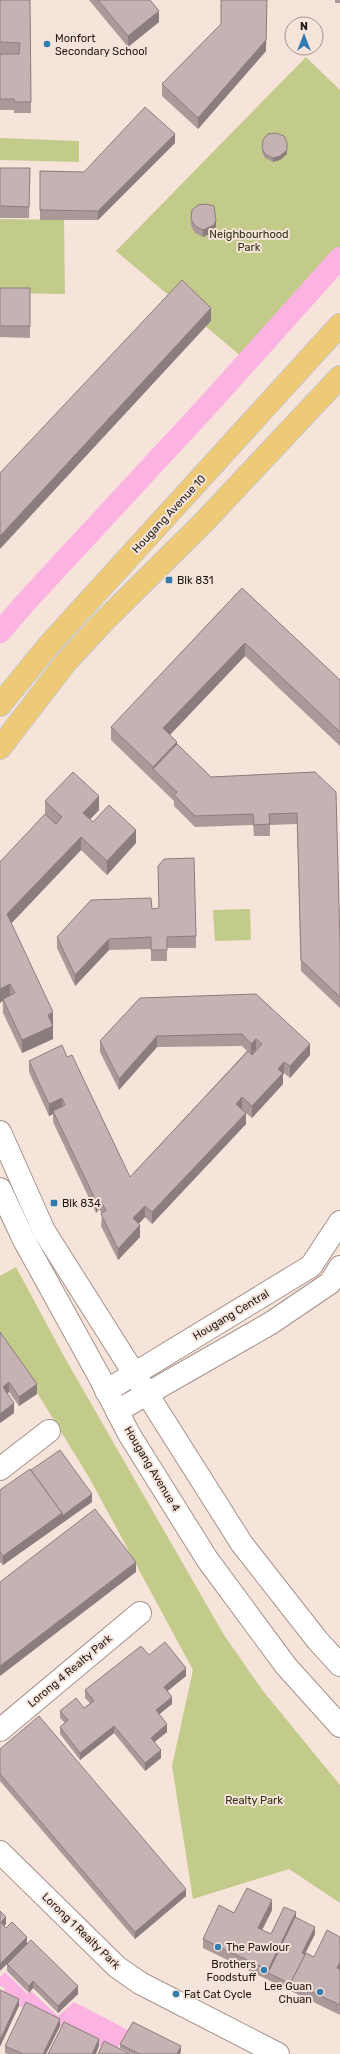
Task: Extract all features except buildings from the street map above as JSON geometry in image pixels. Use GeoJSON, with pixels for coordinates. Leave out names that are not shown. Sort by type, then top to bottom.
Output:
{"type":"FeatureCollection","features":[{"type":"Feature","properties":{"kind":"main road","name":"Hougang Avenue 10"},"geometry":{"type":"LineString","coordinates":[[0,705],[48,646],[340,325]]}},
{"type":"Feature","properties":{"kind":"main road"},"geometry":{"type":"LineString","coordinates":[[0,748],[66,662],[104,621],[204,522],[340,377]]}},
{"type":"Feature","properties":{"kind":"street"},"geometry":{"type":"LineString","coordinates":[[0,1132],[44,1231],[121,1353],[149,1394],[242,1544],[318,1641],[340,1665]]}},
{"type":"Feature","properties":{"kind":"street","name":"Hougang Avenue 4"},"geometry":{"type":"LineString","coordinates":[[0,1189],[24,1240],[99,1376],[117,1412],[206,1559],[286,1666],[340,1726]]}},
{"type":"Feature","properties":{"kind":"street","name":"Hougang Central"},"geometry":{"type":"LineString","coordinates":[[106,1391],[311,1266],[340,1222]]}},
{"type":"Feature","properties":{"kind":"street"},"geometry":{"type":"LineString","coordinates":[[117,1412],[271,1323],[330,1282],[340,1267]]}},
{"type":"Feature","properties":{"kind":"street"},"geometry":{"type":"LineString","coordinates":[[0,1469],[49,1431]]}},
{"type":"Feature","properties":{"kind":"street","name":"Lorong 4 Realty Park"},"geometry":{"type":"LineString","coordinates":[[0,1730],[140,1613]]}},
{"type":"Feature","properties":{"kind":"street","name":"Lorong 1 Realty Park"},"geometry":{"type":"LineString","coordinates":[[0,1852],[117,1967],[140,1983],[278,2054]]}},
{"type":"Feature","properties":{"kind":"green space","name":"Neighbourhood Park"},"geometry":{"type":"Polygon","coordinates":[[[306,57],[340,90],[340,270],[254,367],[116,251],[306,57]]]}},
{"type":"Feature","properties":{"kind":"green space"},"geometry":{"type":"Polygon","coordinates":[[[0,138],[79,141],[79,162],[0,160],[0,138]]]}},
{"type":"Feature","properties":{"kind":"green space"},"geometry":{"type":"Polygon","coordinates":[[[0,219],[64,220],[65,294],[0,293],[0,219]]]}},
{"type":"Feature","properties":{"kind":"green space"},"geometry":{"type":"Polygon","coordinates":[[[250,909],[251,940],[215,941],[213,910],[250,909]]]}},
{"type":"Feature","properties":{"kind":"green space","name":"Realty Park"},"geometry":{"type":"Polygon","coordinates":[[[16,1267],[66,1360],[224,1635],[263,1691],[340,1785],[340,1903],[289,1869],[193,1899],[172,1766],[193,1670],[90,1479],[0,1332],[0,1276],[16,1267]]]}},
{"type":"Feature","properties":{"kind":"shaded area"},"geometry":{"type":"Polygon","coordinates":[[[5,1972],[28,1994],[31,1991],[58,2016],[74,2002],[128,2030],[115,2053],[1,1997],[5,1988],[0,1986],[0,1977],[5,1972]]]}},
{"type":"Feature","properties":{"kind":"waterway"},"geometry":{"type":"LineString","coordinates":[[0,632],[210,403],[340,258]]}},
{"type":"Feature","properties":{"kind":"place","name":"Monfort Secondary School"},"geometry":{"type":"Point","coordinates":[47,44]}},
{"type":"Feature","properties":{"kind":"place","name":"Blk 831"},"geometry":{"type":"Point","coordinates":[169,580]}},
{"type":"Feature","properties":{"kind":"place","name":"Blk 834"},"geometry":{"type":"Point","coordinates":[54,1203]}},
{"type":"Feature","properties":{"kind":"place","name":"The Pawlour"},"geometry":{"type":"Point","coordinates":[218,1947]}},
{"type":"Feature","properties":{"kind":"place","name":"Brothers Foodstuff"},"geometry":{"type":"Point","coordinates":[264,1970]}},
{"type":"Feature","properties":{"kind":"place","name":"Lee Guan Chuan"},"geometry":{"type":"Point","coordinates":[320,1992]}},
{"type":"Feature","properties":{"kind":"place","name":"Fat Cat Cycle"},"geometry":{"type":"Point","coordinates":[176,1994]}}]}
